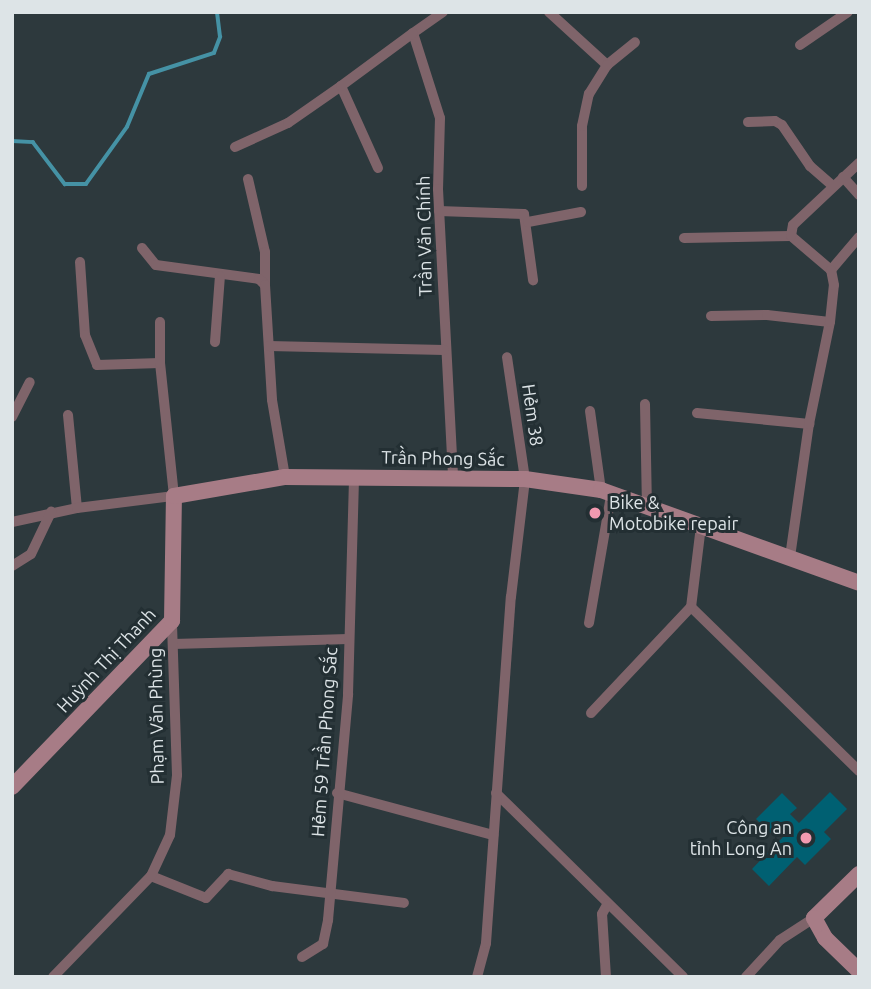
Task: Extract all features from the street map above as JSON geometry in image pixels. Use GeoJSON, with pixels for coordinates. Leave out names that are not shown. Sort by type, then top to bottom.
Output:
{"type":"FeatureCollection","features":[{"type":"Feature","properties":{"kind":"street"},"geometry":{"type":"LineString","coordinates":[[235,147],[288,123],[443,12]]}},
{"type":"Feature","properties":{"kind":"street"},"geometry":{"type":"LineString","coordinates":[[549,12],[607,65]]}},
{"type":"Feature","properties":{"kind":"street"},"geometry":{"type":"LineString","coordinates":[[800,45],[848,12]]}},
{"type":"Feature","properties":{"kind":"street","name":"Trần Văn Chính"},"geometry":{"type":"LineString","coordinates":[[413,33],[440,118],[439,211],[444,350],[453,478]]}},
{"type":"Feature","properties":{"kind":"street"},"geometry":{"type":"LineString","coordinates":[[582,186],[582,125],[589,94],[607,65],[635,42]]}},
{"type":"Feature","properties":{"kind":"street"},"geometry":{"type":"LineString","coordinates":[[341,86],[379,168]]}},
{"type":"Feature","properties":{"kind":"street"},"geometry":{"type":"LineString","coordinates":[[748,122],[775,121],[782,125],[810,166],[834,186]]}},
{"type":"Feature","properties":{"kind":"street"},"geometry":{"type":"LineString","coordinates":[[791,236],[793,225],[859,163]]}},
{"type":"Feature","properties":{"kind":"street"},"geometry":{"type":"LineString","coordinates":[[843,177],[859,195]]}},
{"type":"Feature","properties":{"kind":"street"},"geometry":{"type":"LineString","coordinates":[[248,179],[265,252],[269,346],[285,477]]}},
{"type":"Feature","properties":{"kind":"street"},"geometry":{"type":"LineString","coordinates":[[439,211],[517,211],[528,222],[533,280]]}},
{"type":"Feature","properties":{"kind":"street"},"geometry":{"type":"LineString","coordinates":[[528,222],[582,212]]}},
{"type":"Feature","properties":{"kind":"street"},"geometry":{"type":"LineString","coordinates":[[684,238],[791,236],[831,270],[834,285],[830,322],[809,424],[790,557]]}},
{"type":"Feature","properties":{"kind":"street"},"geometry":{"type":"LineString","coordinates":[[831,270],[859,237]]}},
{"type":"Feature","properties":{"kind":"street"},"geometry":{"type":"LineString","coordinates":[[142,248],[156,265],[220,276],[259,279],[265,285]]}},
{"type":"Feature","properties":{"kind":"street"},"geometry":{"type":"LineString","coordinates":[[80,261],[85,335],[97,365],[160,363]]}},
{"type":"Feature","properties":{"kind":"street"},"geometry":{"type":"LineString","coordinates":[[215,342],[220,276]]}},
{"type":"Feature","properties":{"kind":"street"},"geometry":{"type":"LineString","coordinates":[[711,316],[767,315],[830,322]]}},
{"type":"Feature","properties":{"kind":"street"},"geometry":{"type":"LineString","coordinates":[[160,322],[160,363],[174,496]]}},
{"type":"Feature","properties":{"kind":"street"},"geometry":{"type":"LineString","coordinates":[[269,346],[444,350]]}},
{"type":"Feature","properties":{"kind":"street","name":"Hẻm 38"},"geometry":{"type":"LineString","coordinates":[[477,977],[486,943],[496,793],[525,479],[507,357]]}},
{"type":"Feature","properties":{"kind":"street"},"geometry":{"type":"LineString","coordinates":[[12,417],[30,382]]}},
{"type":"Feature","properties":{"kind":"street"},"geometry":{"type":"LineString","coordinates":[[645,404],[647,507]]}},
{"type":"Feature","properties":{"kind":"street"},"geometry":{"type":"LineString","coordinates":[[589,623],[606,492],[590,411]]}},
{"type":"Feature","properties":{"kind":"street"},"geometry":{"type":"LineString","coordinates":[[697,413],[809,424]]}},
{"type":"Feature","properties":{"kind":"street"},"geometry":{"type":"LineString","coordinates":[[68,415],[77,508]]}},
{"type":"Feature","properties":{"kind":"street","name":"Trần Phong Sắc"},"geometry":{"type":"LineString","coordinates":[[13,519],[285,477],[354,475],[525,479],[606,492],[859,583]]}},
{"type":"Feature","properties":{"kind":"street","name":"Hẻm 59 Trần Phong Sắc"},"geometry":{"type":"LineString","coordinates":[[302,957],[323,944],[330,894],[348,694],[354,475]]}},
{"type":"Feature","properties":{"kind":"street","name":"Huỳnh Thị Thanh"},"geometry":{"type":"LineString","coordinates":[[12,787],[172,621],[174,496]]}},
{"type":"Feature","properties":{"kind":"street"},"geometry":{"type":"LineString","coordinates":[[12,566],[32,554],[51,512]]}},
{"type":"Feature","properties":{"kind":"street"},"geometry":{"type":"LineString","coordinates":[[591,713],[691,607],[701,526]]}},
{"type":"Feature","properties":{"kind":"street"},"geometry":{"type":"LineString","coordinates":[[691,607],[859,771]]}},
{"type":"Feature","properties":{"kind":"street","name":"Phạm Văn Phùng"},"geometry":{"type":"LineString","coordinates":[[53,977],[151,876],[170,835],[177,775],[172,621]]}},
{"type":"Feature","properties":{"kind":"street"},"geometry":{"type":"LineString","coordinates":[[173,644],[348,639]]}},
{"type":"Feature","properties":{"kind":"street"},"geometry":{"type":"LineString","coordinates":[[337,793],[493,835]]}},
{"type":"Feature","properties":{"kind":"street"},"geometry":{"type":"LineString","coordinates":[[496,793],[683,977]]}},
{"type":"Feature","properties":{"kind":"street"},"geometry":{"type":"LineString","coordinates":[[151,876],[206,898],[228,874],[330,894],[404,903]]}},
{"type":"Feature","properties":{"kind":"street"},"geometry":{"type":"LineString","coordinates":[[747,977],[780,940],[814,918],[859,874]]}},
{"type":"Feature","properties":{"kind":"street"},"geometry":{"type":"LineString","coordinates":[[606,977],[602,914],[607,905]]}},
{"type":"Feature","properties":{"kind":"street"},"geometry":{"type":"LineString","coordinates":[[814,918],[825,938],[859,971]]}},
{"type":"Feature","properties":{"kind":"building","name":"Công an tỉnh Long An"},"geometry":{"type":"Polygon","coordinates":[[[830,792],[847,809],[824,832],[831,839],[805,865],[797,857],[769,886],[752,869],[783,837],[775,828],[770,833],[756,819],[782,793],[797,808],[790,814],[799,823],[830,792]]]}},
{"type":"Feature","properties":{"kind":"waterway"},"geometry":{"type":"LineString","coordinates":[[12,141],[33,142],[65,184],[86,184],[127,127],[149,74],[214,53],[220,37],[217,12]]}},
{"type":"Feature","properties":{"kind":"place","name":"Bike & Motobike repair"},"geometry":{"type":"Point","coordinates":[595,513]}},
{"type":"Feature","properties":{"kind":"place","name":"Công an tỉnh Long An"},"geometry":{"type":"Point","coordinates":[806,838]}}]}
